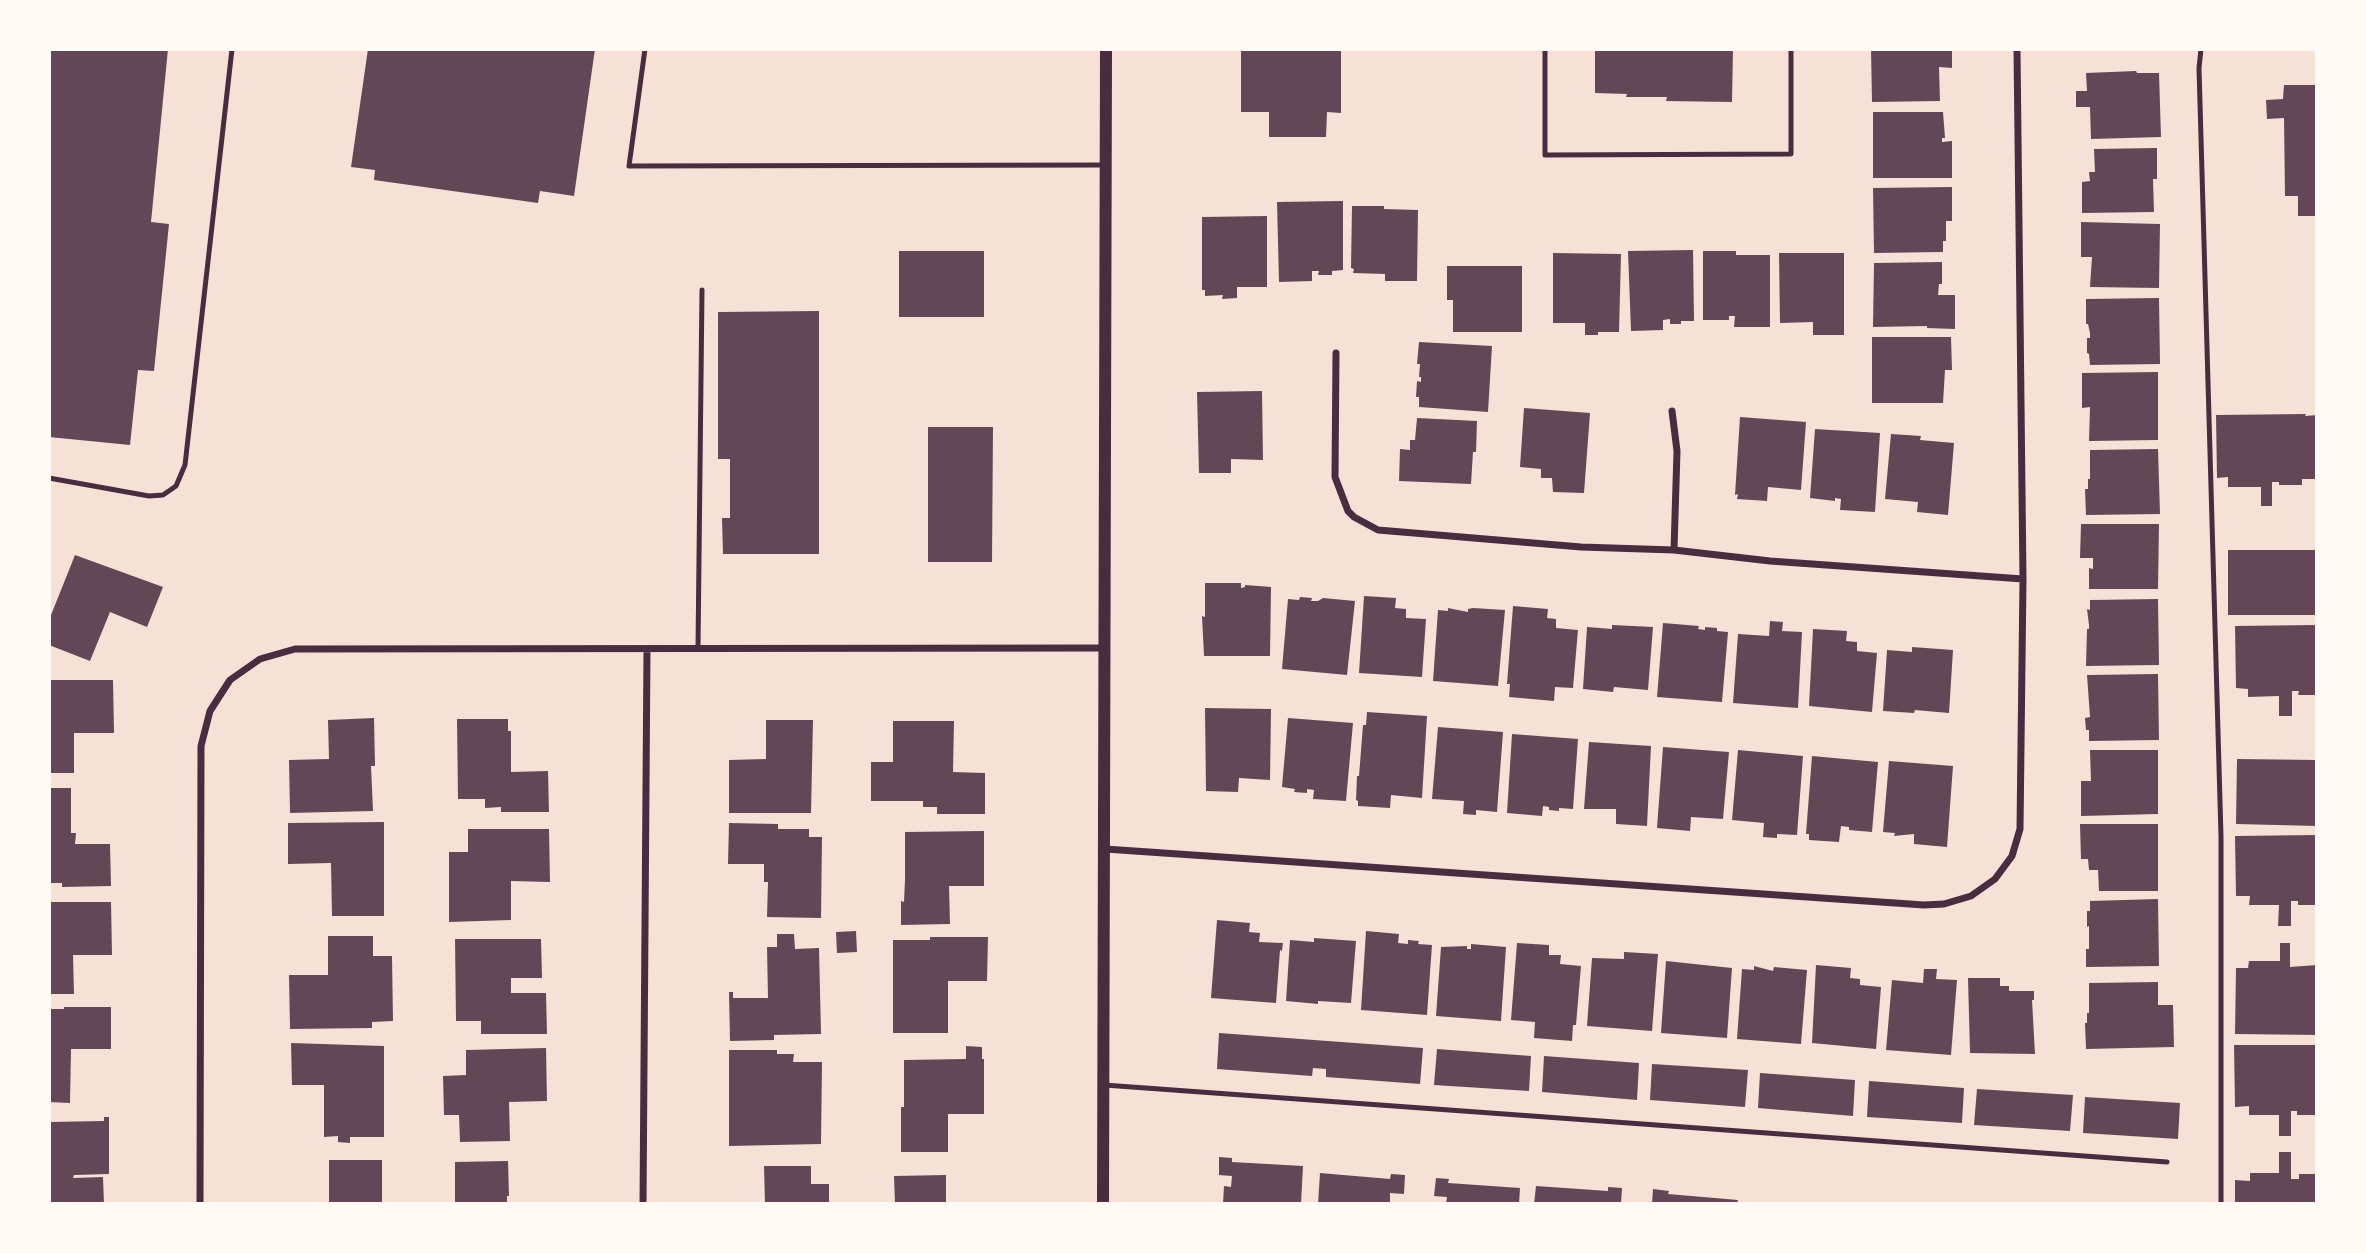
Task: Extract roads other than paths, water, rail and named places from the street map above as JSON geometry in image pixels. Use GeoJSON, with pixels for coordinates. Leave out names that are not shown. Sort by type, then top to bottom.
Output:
{"type":"FeatureCollection","features":[{"type":"Feature","properties":{"kind":"street"},"geometry":{"type":"LineString","coordinates":[[1103,1204],[1106,49]]}},
{"type":"Feature","properties":{"kind":"street"},"geometry":{"type":"LineString","coordinates":[[1105,849],[1944,904],[1971,896],[1995,879],[2011,856],[2020,829],[2023,579],[2017,49]]}},
{"type":"Feature","properties":{"kind":"street"},"geometry":{"type":"LineString","coordinates":[[1336,353],[1335,477],[1348,511],[1378,530],[1581,547],[1674,550],[1770,561],[2023,579]]}},
{"type":"Feature","properties":{"kind":"street"},"geometry":{"type":"LineString","coordinates":[[1672,411],[1677,451],[1674,550]]}},
{"type":"Feature","properties":{"kind":"street"},"geometry":{"type":"LineString","coordinates":[[200,1204],[201,746],[210,710],[230,680],[260,659],[295,649],[1104,648]]}},
{"type":"Feature","properties":{"kind":"street"},"geometry":{"type":"LineString","coordinates":[[643,1204],[647,649]]}},
{"type":"Feature","properties":{"kind":"lane"},"geometry":{"type":"LineString","coordinates":[[49,478],[149,496],[163,495],[176,486],[185,465],[232,49]]}},
{"type":"Feature","properties":{"kind":"lane"},"geometry":{"type":"LineString","coordinates":[[645,49],[629,166],[1105,165]]}},
{"type":"Feature","properties":{"kind":"lane"},"geometry":{"type":"LineString","coordinates":[[1545,49],[1545,155],[1791,154],[1791,49]]}},
{"type":"Feature","properties":{"kind":"lane"},"geometry":{"type":"LineString","coordinates":[[2201,49],[2199,68],[2221,836],[2221,1204]]}},
{"type":"Feature","properties":{"kind":"lane"},"geometry":{"type":"LineString","coordinates":[[698,648],[702,290]]}},
{"type":"Feature","properties":{"kind":"lane"},"geometry":{"type":"LineString","coordinates":[[1104,1086],[2167,1162]]}}]}
